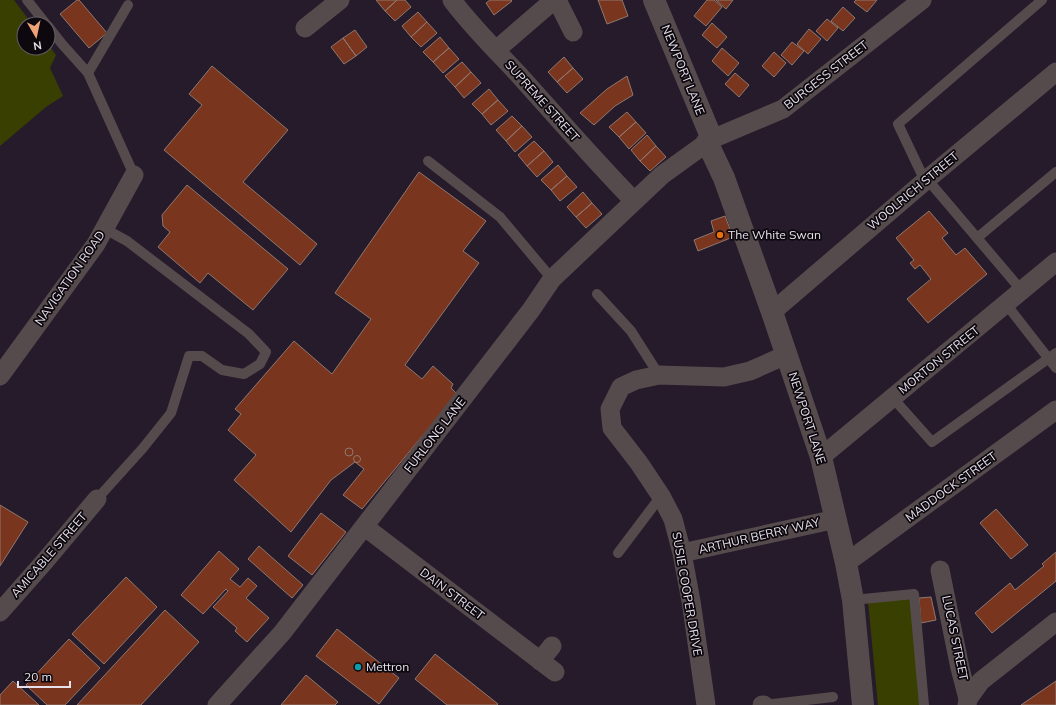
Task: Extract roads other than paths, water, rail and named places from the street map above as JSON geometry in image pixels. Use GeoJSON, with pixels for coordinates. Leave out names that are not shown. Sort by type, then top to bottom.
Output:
{"type":"FeatureCollection","features":[{"type":"Feature","properties":{"kind":"street"},"geometry":{"type":"LineString","coordinates":[[305,28],[340,0]]}},
{"type":"Feature","properties":{"kind":"street","name":"SUPREME STREET"},"geometry":{"type":"LineString","coordinates":[[452,0],[461,13],[634,201]]}},
{"type":"Feature","properties":{"kind":"street"},"geometry":{"type":"LineString","coordinates":[[496,50],[556,0],[573,32]]}},
{"type":"Feature","properties":{"kind":"street","name":"BURGESS STREET"},"geometry":{"type":"LineString","coordinates":[[662,175],[710,141],[783,109],[922,0]]}},
{"type":"Feature","properties":{"kind":"street","name":"NEWPORT LANE"},"geometry":{"type":"LineString","coordinates":[[656,1],[724,178],[772,312],[821,457],[846,563],[852,600],[863,705]]}},
{"type":"Feature","properties":{"kind":"street","name":"WOOLRICH STREET"},"geometry":{"type":"LineString","coordinates":[[772,312],[926,180],[1056,72]]}},
{"type":"Feature","properties":{"kind":"street","name":"FURLONG LANE"},"geometry":{"type":"LineString","coordinates":[[217,705],[282,633],[526,316],[552,279],[662,175]]}},
{"type":"Feature","properties":{"kind":"street","name":"NAVIGATION ROAD"},"geometry":{"type":"LineString","coordinates":[[0,376],[96,244],[134,176]]}},
{"type":"Feature","properties":{"kind":"street","name":"MORTON STREET"},"geometry":{"type":"LineString","coordinates":[[821,457],[1056,262]]}},
{"type":"Feature","properties":{"kind":"street","name":"SUSIE COOPER DRIVE"},"geometry":{"type":"LineString","coordinates":[[706,705],[691,601],[682,553],[673,519],[662,496],[612,428],[610,409],[621,387],[636,380],[659,375],[724,377],[750,371],[786,355]]}},
{"type":"Feature","properties":{"kind":"street","name":"MADDOCK STREET"},"geometry":{"type":"LineString","coordinates":[[846,563],[1056,410]]}},
{"type":"Feature","properties":{"kind":"street","name":"AMICABLE STREET"},"geometry":{"type":"LineString","coordinates":[[0,612],[97,499]]}},
{"type":"Feature","properties":{"kind":"street","name":"ARTHUR BERRY WAY"},"geometry":{"type":"LineString","coordinates":[[682,553],[836,519]]}},
{"type":"Feature","properties":{"kind":"street","name":"DAIN STREET"},"geometry":{"type":"LineString","coordinates":[[365,527],[547,667],[552,646]]}},
{"type":"Feature","properties":{"kind":"street","name":"LUCAS STREET"},"geometry":{"type":"LineString","coordinates":[[940,570],[968,702]]}},
{"type":"Feature","properties":{"kind":"street"},"geometry":{"type":"LineString","coordinates":[[968,702],[981,681],[1056,622]]}},
{"type":"Feature","properties":{"kind":"lane"},"geometry":{"type":"LineString","coordinates":[[27,0],[40,16]]}},
{"type":"Feature","properties":{"kind":"lane"},"geometry":{"type":"LineString","coordinates":[[1022,291],[926,180],[898,124],[1042,0]]}},
{"type":"Feature","properties":{"kind":"lane"},"geometry":{"type":"LineString","coordinates":[[88,73],[128,5]]}},
{"type":"Feature","properties":{"kind":"lane"},"geometry":{"type":"LineString","coordinates":[[56,36],[88,73],[134,176]]}},
{"type":"Feature","properties":{"kind":"lane"},"geometry":{"type":"LineString","coordinates":[[428,161],[500,217],[552,279]]}},
{"type":"Feature","properties":{"kind":"lane"},"geometry":{"type":"LineString","coordinates":[[977,238],[1056,172]]}},
{"type":"Feature","properties":{"kind":"lane"},"geometry":{"type":"LineString","coordinates":[[97,499],[143,448],[171,413],[189,356],[202,356],[222,370],[244,374],[260,364],[266,352],[249,334],[126,241],[105,229]]}},
{"type":"Feature","properties":{"kind":"lane"},"geometry":{"type":"LineString","coordinates":[[597,294],[631,331],[659,375]]}},
{"type":"Feature","properties":{"kind":"lane"},"geometry":{"type":"LineString","coordinates":[[1006,304],[1052,356],[1056,368]]}},
{"type":"Feature","properties":{"kind":"lane"},"geometry":{"type":"LineString","coordinates":[[892,397],[932,442],[1052,356]]}},
{"type":"Feature","properties":{"kind":"lane"},"geometry":{"type":"LineString","coordinates":[[618,553],[662,496]]}},
{"type":"Feature","properties":{"kind":"lane"},"geometry":{"type":"LineString","coordinates":[[852,600],[914,594],[924,705]]}},
{"type":"Feature","properties":{"kind":"lane"},"geometry":{"type":"LineString","coordinates":[[763,705],[833,697]]}},
{"type":"Feature","properties":{"kind":"place","name":"The White Swan"},"geometry":{"type":"Point","coordinates":[720,235]}},
{"type":"Feature","properties":{"kind":"place","name":"Mettron"},"geometry":{"type":"Point","coordinates":[358,667]}}]}
